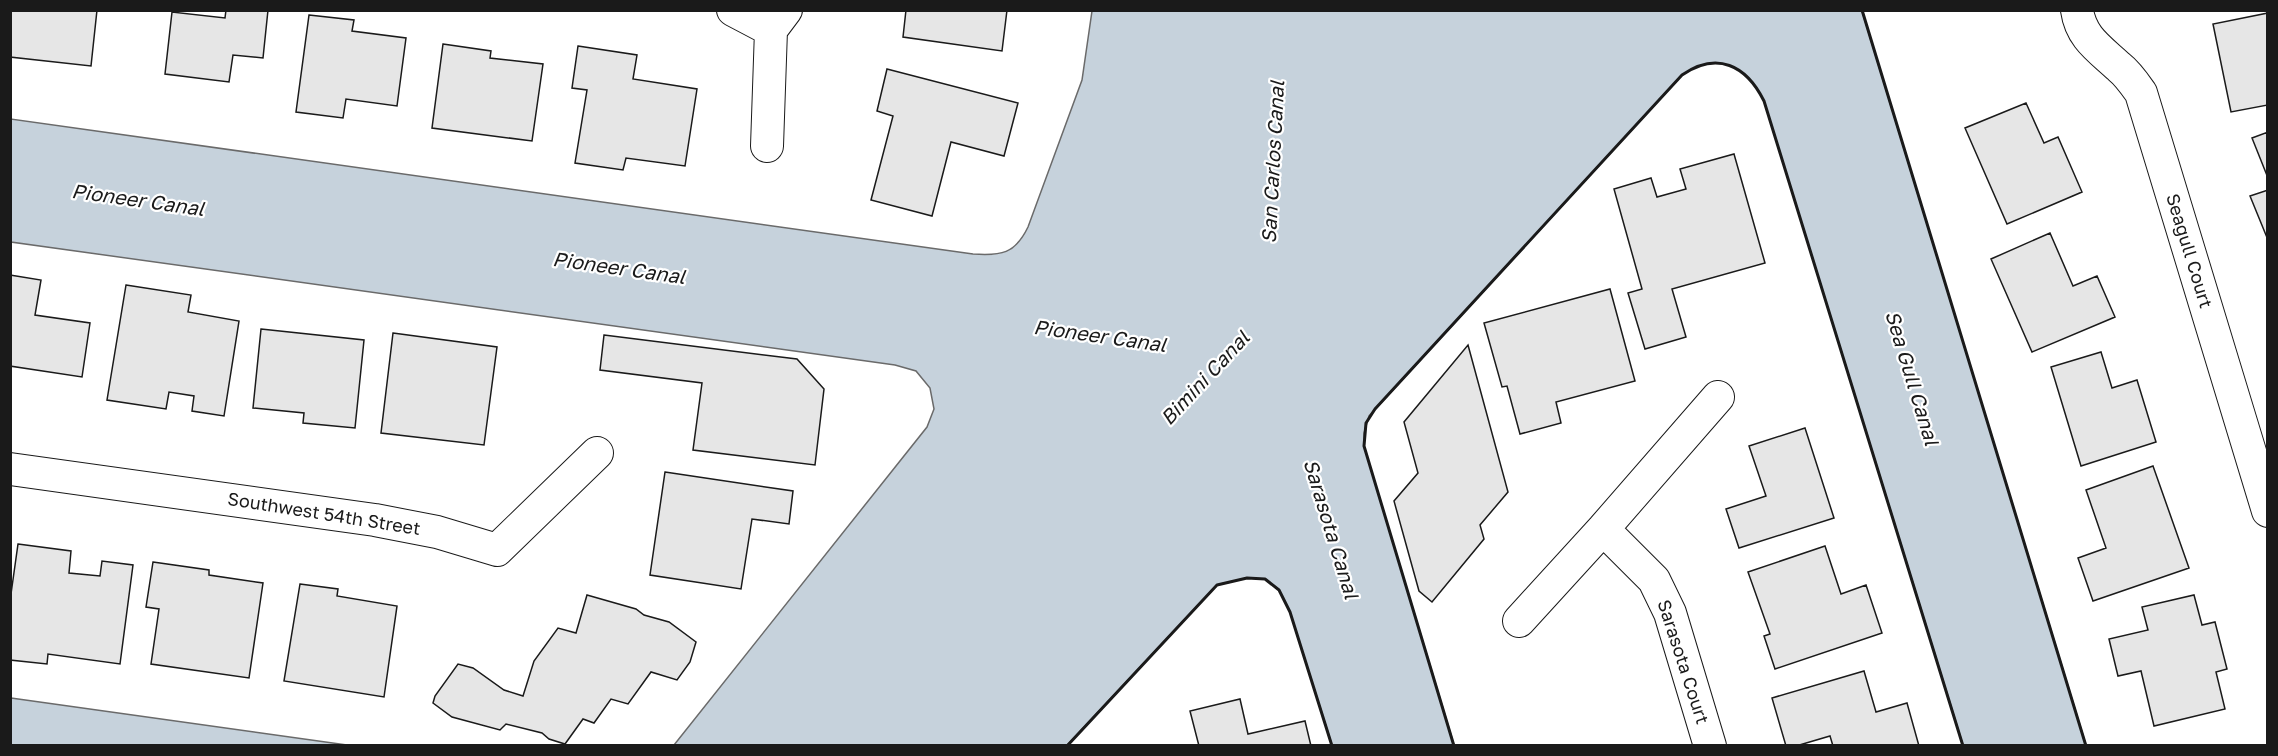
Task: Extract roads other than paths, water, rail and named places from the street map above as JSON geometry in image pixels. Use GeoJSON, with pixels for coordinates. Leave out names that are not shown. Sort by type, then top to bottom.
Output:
{"type":"FeatureCollection","features":[{"type":"Feature","properties":{"kind":"street"},"geometry":{"type":"LineString","coordinates":[[733,10],[778,20],[767,146]]}},
{"type":"Feature","properties":{"kind":"street","name":"Seagull Court"},"geometry":{"type":"LineString","coordinates":[[2077,10],[2079,22],[2087,38],[2120,67],[2141,93],[2268,511]]}},
{"type":"Feature","properties":{"kind":"street"},"geometry":{"type":"LineString","coordinates":[[1519,621],[1718,397]]}},
{"type":"Feature","properties":{"kind":"street","name":"Southwest 54th Street"},"geometry":{"type":"LineString","coordinates":[[10,469],[375,520],[437,532],[497,550],[597,453]]}},
{"type":"Feature","properties":{"kind":"street","name":"Sarasota Court"},"geometry":{"type":"LineString","coordinates":[[1603,529],[1654,580],[1670,613],[1710,746]]}},
{"type":"Feature","properties":{"kind":"water"},"geometry":{"type":"Polygon","coordinates":[[[1092,11],[1862,11],[2086,745],[1963,745],[1764,101],[1749,78],[1719,63],[1707,64],[1682,75],[1369,416],[1364,433],[1364,446],[1454,745],[1332,745],[1290,612],[1279,590],[1265,579],[1247,578],[1217,585],[1067,745],[674,745],[927,427],[934,409],[930,388],[916,371],[895,365],[11,242],[11,119],[973,254],[999,253],[1018,243],[1028,227],[1082,80],[1092,11]]]}},
{"type":"Feature","properties":{"kind":"water"},"geometry":{"type":"Polygon","coordinates":[[[11,698],[347,745],[11,745],[11,698]]]}},
{"type":"Feature","properties":{"kind":"water label","name":"San Carlos Canal"},"geometry":{"type":"Point","coordinates":[1273,162]}},
{"type":"Feature","properties":{"kind":"water label","name":"Pioneer Canal"},"geometry":{"type":"Point","coordinates":[138,200]}},
{"type":"Feature","properties":{"kind":"water label","name":"Pioneer Canal"},"geometry":{"type":"Point","coordinates":[619,268]}},
{"type":"Feature","properties":{"kind":"water label","name":"Pioneer Canal"},"geometry":{"type":"Point","coordinates":[1100,336]}},
{"type":"Feature","properties":{"kind":"water label","name":"Bimini Canal"},"geometry":{"type":"Point","coordinates":[1205,378]}},
{"type":"Feature","properties":{"kind":"water label","name":"Sea Gull Canal"},"geometry":{"type":"Point","coordinates":[1912,378]}},
{"type":"Feature","properties":{"kind":"water label","name":"Sarasota Canal"},"geometry":{"type":"Point","coordinates":[1331,529]}}]}
